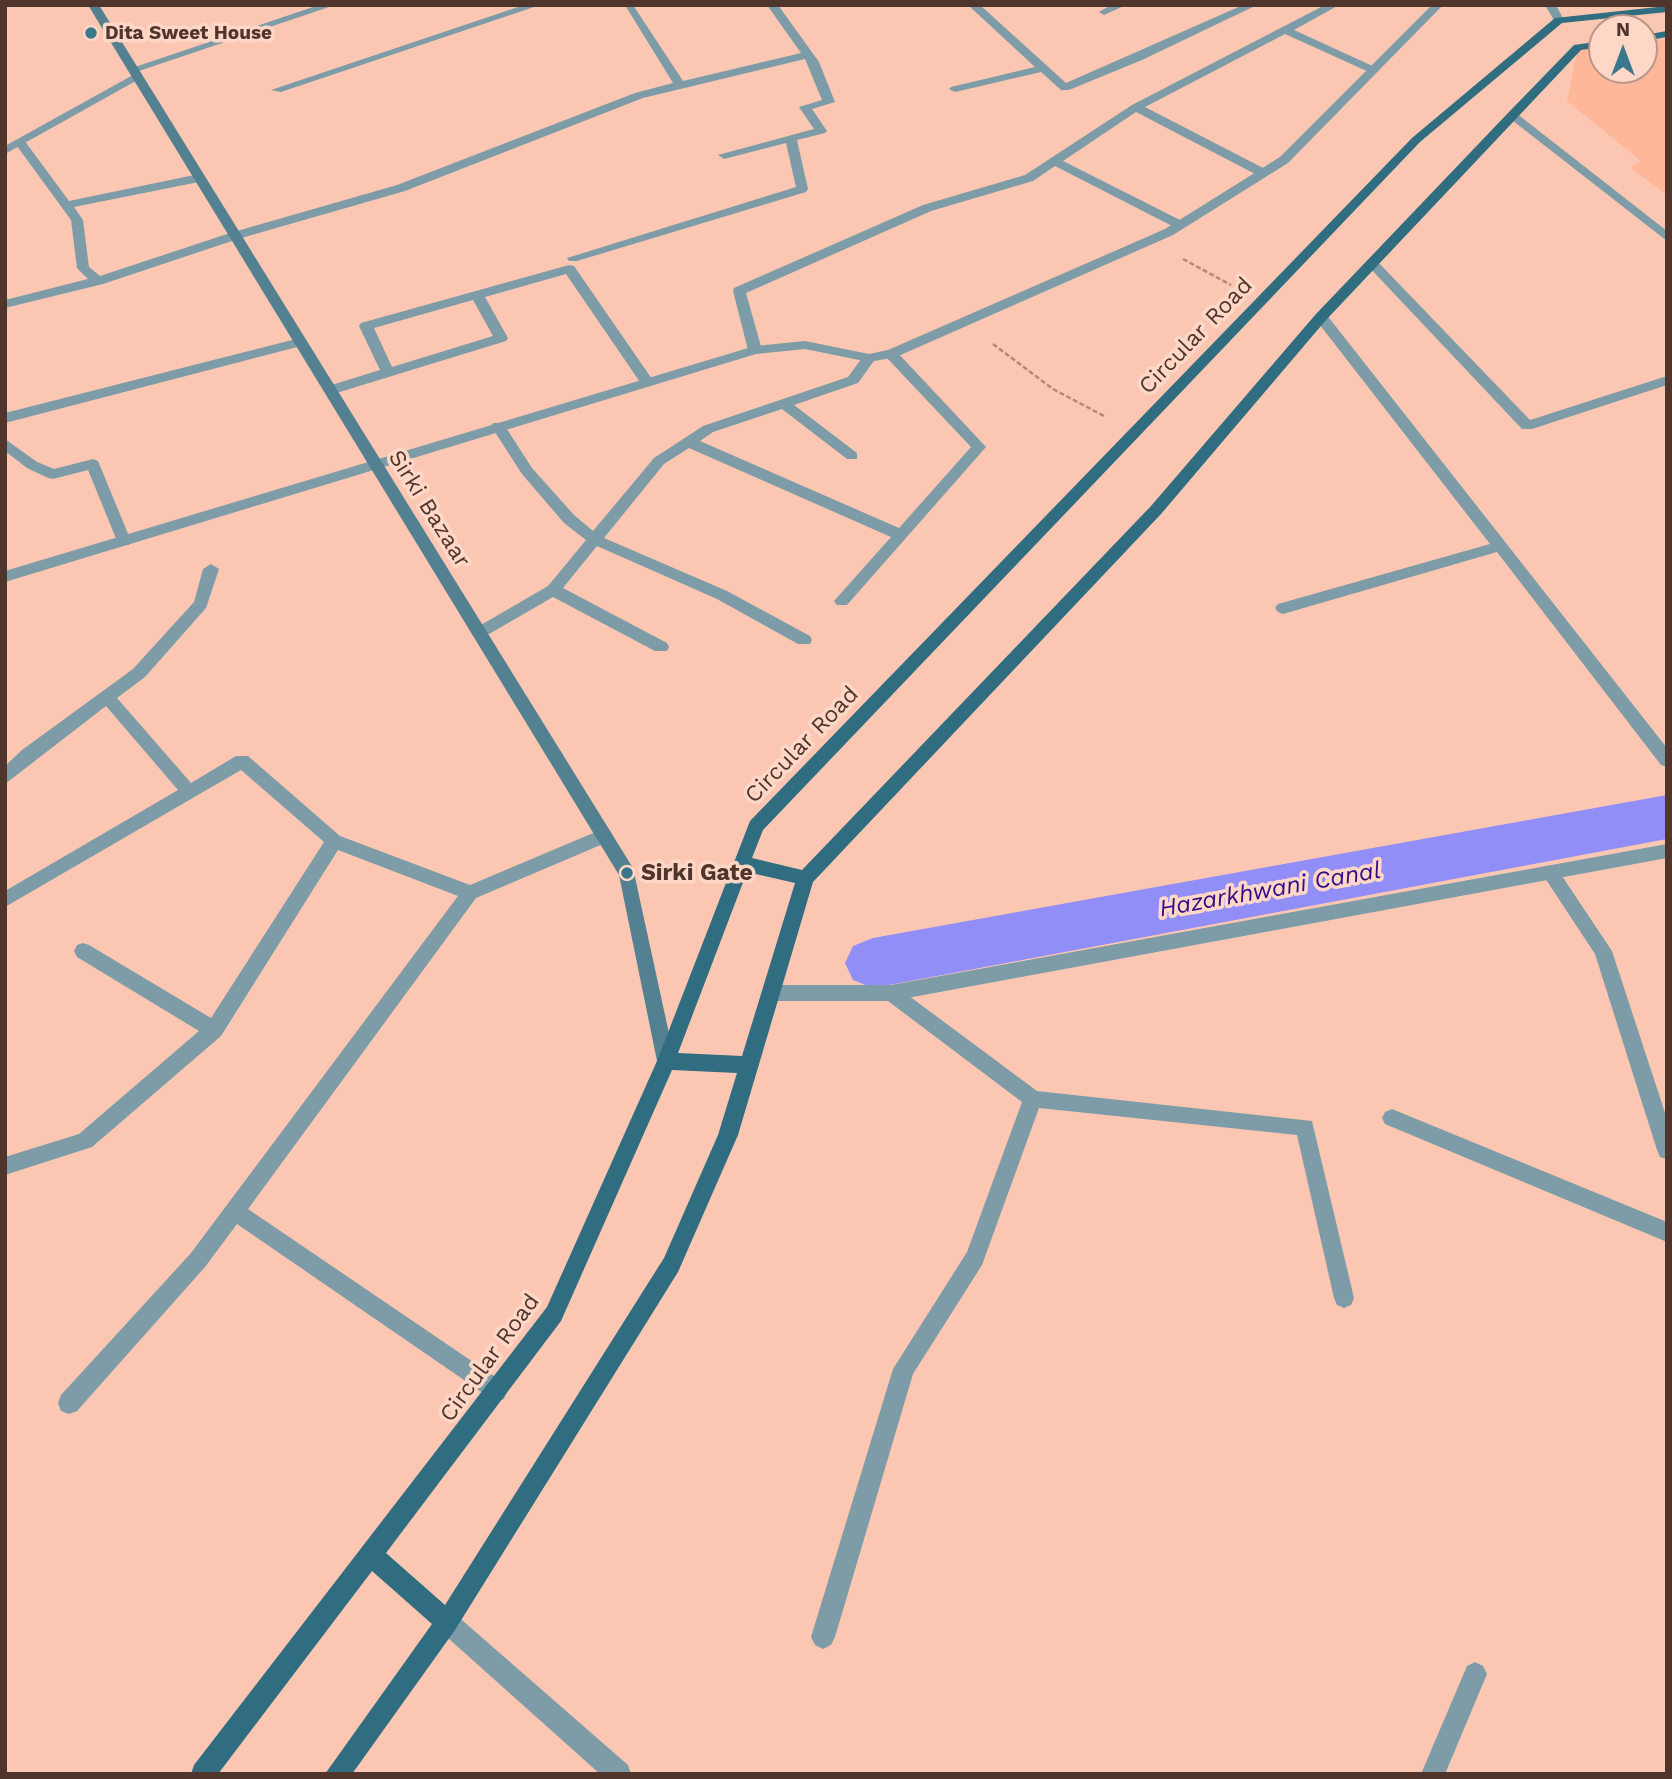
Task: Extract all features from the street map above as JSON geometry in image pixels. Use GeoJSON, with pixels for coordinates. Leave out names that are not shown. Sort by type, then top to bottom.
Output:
{"type":"FeatureCollection","features":[{"type":"Feature","properties":{"kind":"main road","name":"Sirki Bazaar"},"geometry":{"type":"LineString","coordinates":[[93,5],[627,873],[666,1061]]}},
{"type":"Feature","properties":{"kind":"main road"},"geometry":{"type":"LineString","coordinates":[[337,1774],[447,1622],[671,1265],[728,1135],[805,878],[1156,510],[1321,317],[1512,115],[1569,34],[1667,9]]}},
{"type":"Feature","properties":{"kind":"main road"},"geometry":{"type":"LineString","coordinates":[[1569,34],[1588,40]]}},
{"type":"Feature","properties":{"kind":"main road","name":"Circular Road"},"geometry":{"type":"LineString","coordinates":[[203,1774],[554,1314],[666,1061],[755,826],[1416,140],[1569,34]]}},
{"type":"Feature","properties":{"kind":"main road"},"geometry":{"type":"LineString","coordinates":[[741,863],[805,878]]}},
{"type":"Feature","properties":{"kind":"main road"},"geometry":{"type":"LineString","coordinates":[[666,1061],[748,1065]]}},
{"type":"Feature","properties":{"kind":"main road"},"geometry":{"type":"LineString","coordinates":[[370,1554],[447,1622]]}},
{"type":"Feature","properties":{"kind":"street"},"geometry":{"type":"LineString","coordinates":[[5,151],[134,74],[330,5]]}},
{"type":"Feature","properties":{"kind":"street"},"geometry":{"type":"LineString","coordinates":[[277,90],[535,5]]}},
{"type":"Feature","properties":{"kind":"street"},"geometry":{"type":"LineString","coordinates":[[724,155],[821,131],[805,107],[829,102],[807,55],[772,5]]}},
{"type":"Feature","properties":{"kind":"street"},"geometry":{"type":"LineString","coordinates":[[973,5],[1065,88],[1138,58],[1252,5]]}},
{"type":"Feature","properties":{"kind":"street"},"geometry":{"type":"LineString","coordinates":[[1104,12],[1121,5]]}},
{"type":"Feature","properties":{"kind":"street"},"geometry":{"type":"LineString","coordinates":[[755,350],[739,291],[927,208],[1029,178],[1136,107],[1334,5]]}},
{"type":"Feature","properties":{"kind":"street"},"geometry":{"type":"LineString","coordinates":[[5,577],[374,463],[755,350],[805,345],[869,358],[891,354],[1153,240],[1284,160],[1438,5]]}},
{"type":"Feature","properties":{"kind":"street"},"geometry":{"type":"LineString","coordinates":[[1550,5],[1569,34]]}},
{"type":"Feature","properties":{"kind":"street"},"geometry":{"type":"LineString","coordinates":[[629,7],[680,85]]}},
{"type":"Feature","properties":{"kind":"street"},"geometry":{"type":"LineString","coordinates":[[1286,30],[1373,70]]}},
{"type":"Feature","properties":{"kind":"street"},"geometry":{"type":"LineString","coordinates":[[5,304],[97,281],[234,236],[401,188],[639,95],[807,55]]}},
{"type":"Feature","properties":{"kind":"street"},"geometry":{"type":"LineString","coordinates":[[955,89],[1043,68]]}},
{"type":"Feature","properties":{"kind":"street"},"geometry":{"type":"LineString","coordinates":[[1136,107],[1263,173]]}},
{"type":"Feature","properties":{"kind":"street"},"geometry":{"type":"LineString","coordinates":[[1512,115],[1667,237]]}},
{"type":"Feature","properties":{"kind":"street"},"geometry":{"type":"LineString","coordinates":[[573,258],[802,189],[791,138]]}},
{"type":"Feature","properties":{"kind":"street"},"geometry":{"type":"LineString","coordinates":[[20,142],[77,220],[83,268],[97,281]]}},
{"type":"Feature","properties":{"kind":"street"},"geometry":{"type":"LineString","coordinates":[[1055,161],[1180,225]]}},
{"type":"Feature","properties":{"kind":"street"},"geometry":{"type":"LineString","coordinates":[[66,205],[199,178]]}},
{"type":"Feature","properties":{"kind":"street"},"geometry":{"type":"LineString","coordinates":[[1372,263],[1527,426],[1667,380]]}},
{"type":"Feature","properties":{"kind":"street"},"geometry":{"type":"LineString","coordinates":[[388,373],[366,326],[569,269],[647,382]]}},
{"type":"Feature","properties":{"kind":"street"},"geometry":{"type":"LineString","coordinates":[[330,390],[501,338],[477,295]]}},
{"type":"Feature","properties":{"kind":"street"},"geometry":{"type":"LineString","coordinates":[[1321,317],[1667,760]]}},
{"type":"Feature","properties":{"kind":"street"},"geometry":{"type":"LineString","coordinates":[[5,418],[300,342]]}},
{"type":"Feature","properties":{"kind":"street"},"geometry":{"type":"LineString","coordinates":[[842,601],[979,447],[891,354]]}},
{"type":"Feature","properties":{"kind":"street"},"geometry":{"type":"LineString","coordinates":[[479,633],[553,590],[659,461],[708,429],[853,380],[869,358]]}},
{"type":"Feature","properties":{"kind":"street"},"geometry":{"type":"LineString","coordinates":[[783,404],[852,456]]}},
{"type":"Feature","properties":{"kind":"street"},"geometry":{"type":"LineString","coordinates":[[498,426],[527,471],[569,519],[594,540],[722,595],[804,640]]}},
{"type":"Feature","properties":{"kind":"street"},"geometry":{"type":"LineString","coordinates":[[689,442],[901,535]]}},
{"type":"Feature","properties":{"kind":"street"},"geometry":{"type":"LineString","coordinates":[[5,444],[32,465],[53,474],[93,464],[124,541]]}},
{"type":"Feature","properties":{"kind":"street"},"geometry":{"type":"LineString","coordinates":[[1283,608],[1500,546]]}},
{"type":"Feature","properties":{"kind":"street"},"geometry":{"type":"LineString","coordinates":[[5,777],[28,755],[139,673],[201,604],[211,569]]}},
{"type":"Feature","properties":{"kind":"street"},"geometry":{"type":"LineString","coordinates":[[553,590],[662,647]]}},
{"type":"Feature","properties":{"kind":"street"},"geometry":{"type":"LineString","coordinates":[[107,697],[189,792]]}},
{"type":"Feature","properties":{"kind":"street"},"geometry":{"type":"LineString","coordinates":[[5,900],[242,761],[334,841],[470,892]]}},
{"type":"Feature","properties":{"kind":"street"},"geometry":{"type":"LineString","coordinates":[[69,1403],[198,1261],[470,892],[604,836]]}},
{"type":"Feature","properties":{"kind":"street"},"geometry":{"type":"LineString","coordinates":[[5,1166],[85,1141],[214,1030],[334,841]]}},
{"type":"Feature","properties":{"kind":"street"},"geometry":{"type":"LineString","coordinates":[[771,993],[891,993],[1667,851]]}},
{"type":"Feature","properties":{"kind":"street"},"geometry":{"type":"LineString","coordinates":[[1550,872],[1604,951],[1663,1125],[1667,1150]]}},
{"type":"Feature","properties":{"kind":"street"},"geometry":{"type":"LineString","coordinates":[[83,951],[214,1030]]}},
{"type":"Feature","properties":{"kind":"street"},"geometry":{"type":"LineString","coordinates":[[891,993],[1033,1099],[1305,1127],[1344,1298]]}},
{"type":"Feature","properties":{"kind":"street"},"geometry":{"type":"LineString","coordinates":[[823,1637],[904,1369],[975,1258],[1033,1099]]}},
{"type":"Feature","properties":{"kind":"street"},"geometry":{"type":"LineString","coordinates":[[1392,1118],[1667,1232]]}},
{"type":"Feature","properties":{"kind":"street"},"geometry":{"type":"LineString","coordinates":[[234,1211],[496,1391]]}},
{"type":"Feature","properties":{"kind":"street"},"geometry":{"type":"LineString","coordinates":[[447,1622],[619,1774]]}},
{"type":"Feature","properties":{"kind":"street"},"geometry":{"type":"LineString","coordinates":[[1433,1774],[1475,1674]]}},
{"type":"Feature","properties":{"kind":"path"},"geometry":{"type":"LineString","coordinates":[[1153,240],[1201,271],[1263,299]]}},
{"type":"Feature","properties":{"kind":"path"},"geometry":{"type":"LineString","coordinates":[[965,322],[1053,390],[1135,433]]}},
{"type":"Feature","properties":{"kind":"shaded area"},"geometry":{"type":"Polygon","coordinates":[[[1667,39],[1667,195],[1631,168],[1641,161],[1567,101],[1578,47],[1588,46],[1588,84],[1658,84],[1658,40],[1667,39]]]}},
{"type":"Feature","properties":{"kind":"waterway","name":"Hazarkhwani Canal"},"geometry":{"type":"LineString","coordinates":[[873,963],[1667,817]]}},
{"type":"Feature","properties":{"kind":"place","name":"Dita Sweet House"},"geometry":{"type":"Point","coordinates":[91,33]}},
{"type":"Feature","properties":{"kind":"place","name":"Sirki Gate"},"geometry":{"type":"Point","coordinates":[627,873]}}]}
